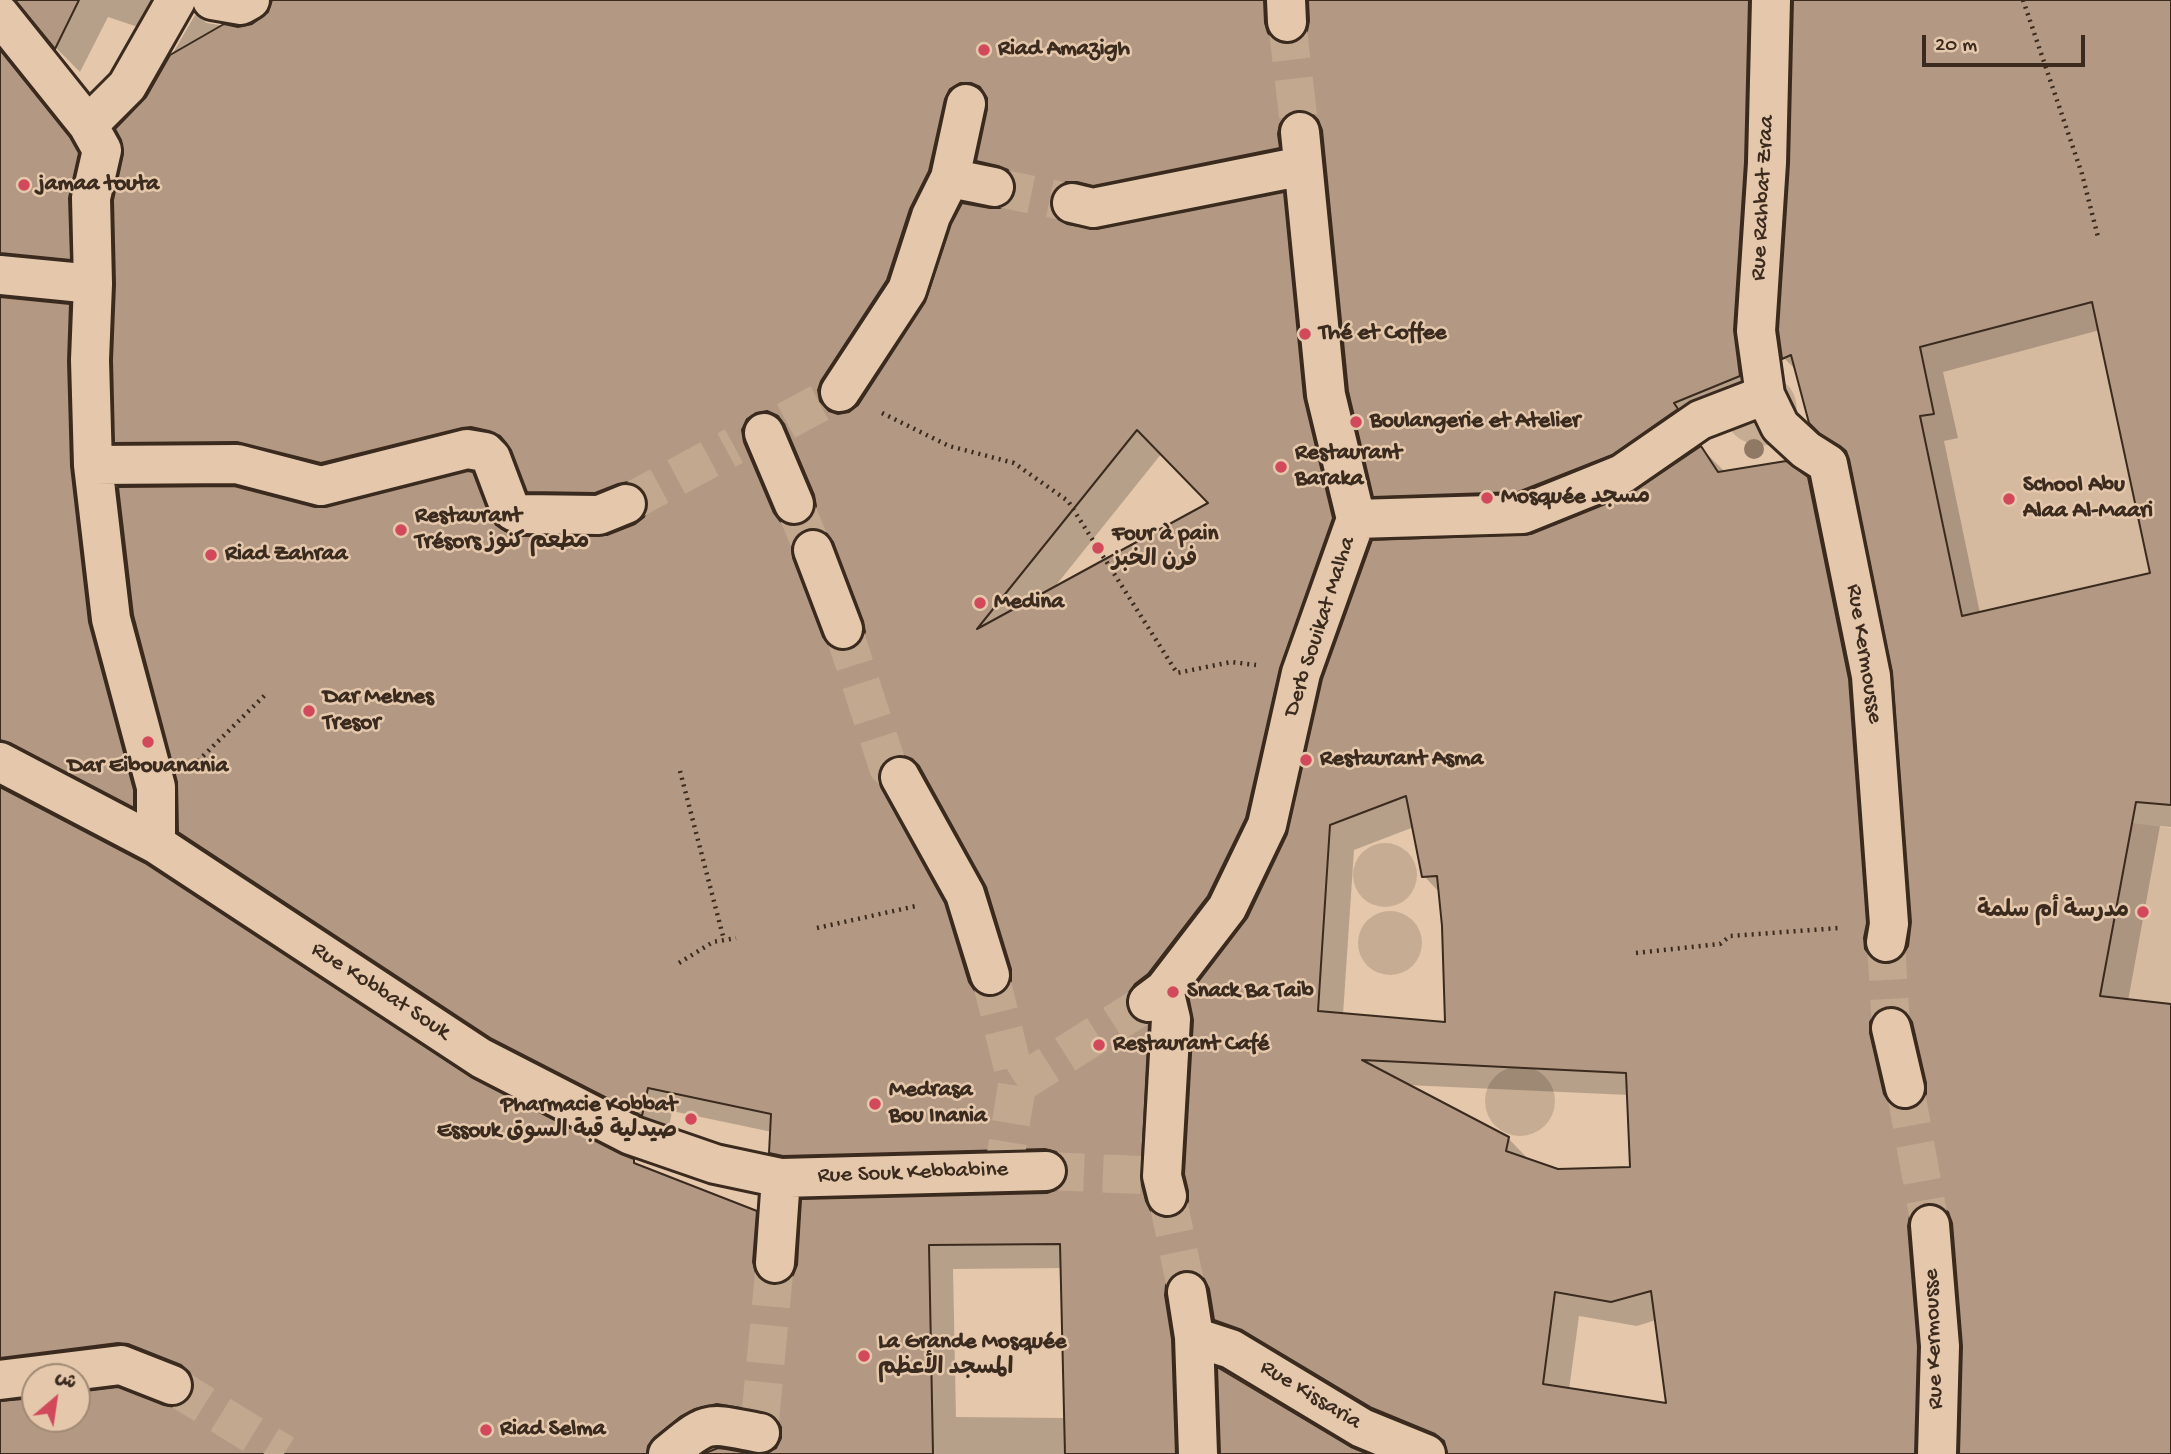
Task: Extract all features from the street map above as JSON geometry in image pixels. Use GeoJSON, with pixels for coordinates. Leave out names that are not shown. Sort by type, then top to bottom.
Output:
{"type":"FeatureCollection","features":[{"type":"Feature","properties":{"kind":"street"},"geometry":{"type":"LineString","coordinates":[[88,125],[127,86],[176,0]]}},
{"type":"Feature","properties":{"kind":"street","name":"Rue Rahbat Zraa"},"geometry":{"type":"LineString","coordinates":[[1765,394],[1756,331],[1767,163],[1770,0]]}},
{"type":"Feature","properties":{"kind":"street"},"geometry":{"type":"LineString","coordinates":[[1,11],[88,125],[102,150],[91,198],[93,285],[90,360],[93,465],[111,619],[156,787],[156,844]]}},
{"type":"Feature","properties":{"kind":"street"},"geometry":{"type":"LineString","coordinates":[[840,392],[907,290],[931,216],[950,178],[966,104]]}},
{"type":"Feature","properties":{"kind":"street","name":"Derb Souikat Malha"},"geometry":{"type":"LineString","coordinates":[[1072,203],[1093,208],[1302,149],[1326,395],[1356,519],[1301,673],[1267,825],[1227,908],[1156,996],[1171,1019],[1162,1176],[1167,1196]]}},
{"type":"Feature","properties":{"kind":"street"},"geometry":{"type":"LineString","coordinates":[[950,178],[994,187]]}},
{"type":"Feature","properties":{"kind":"street"},"geometry":{"type":"LineString","coordinates":[[0,275],[93,285]]}},
{"type":"Feature","properties":{"kind":"street"},"geometry":{"type":"LineString","coordinates":[[1356,519],[1523,514],[1622,474],[1700,421],[1765,394]]}},
{"type":"Feature","properties":{"kind":"street","name":"Rue Kermousse"},"geometry":{"type":"LineString","coordinates":[[1765,394],[1780,426],[1806,450],[1828,464],[1871,676],[1887,933]]}},
{"type":"Feature","properties":{"kind":"street"},"geometry":{"type":"LineString","coordinates":[[761,433],[794,504]]}},
{"type":"Feature","properties":{"kind":"street"},"geometry":{"type":"LineString","coordinates":[[93,465],[237,464],[321,486],[467,449],[485,452],[491,458],[513,511],[521,514],[599,516],[626,504]]}},
{"type":"Feature","properties":{"kind":"street"},"geometry":{"type":"LineString","coordinates":[[813,550],[843,629]]}},
{"type":"Feature","properties":{"kind":"street","name":"Rue Kobbat Souk"},"geometry":{"type":"LineString","coordinates":[[0,762],[156,844],[481,1058],[631,1135],[715,1164],[781,1178]]}},
{"type":"Feature","properties":{"kind":"street"},"geometry":{"type":"LineString","coordinates":[[900,777],[965,894],[990,975]]}},
{"type":"Feature","properties":{"kind":"street"},"geometry":{"type":"LineString","coordinates":[[1891,1027],[1905,1088]]}},
{"type":"Feature","properties":{"kind":"street","name":"Rue Souk Kebbabine"},"geometry":{"type":"LineString","coordinates":[[781,1178],[1046,1171]]}},
{"type":"Feature","properties":{"kind":"street"},"geometry":{"type":"LineString","coordinates":[[775,1263],[781,1178]]}},
{"type":"Feature","properties":{"kind":"street","name":"Rue Kermousse"},"geometry":{"type":"LineString","coordinates":[[1930,1225],[1940,1346],[1937,1454]]}},
{"type":"Feature","properties":{"kind":"street"},"geometry":{"type":"LineString","coordinates":[[1187,1292],[1194,1337],[1198,1454]]}},
{"type":"Feature","properties":{"kind":"street","name":"Rue Kissaria"},"geometry":{"type":"LineString","coordinates":[[1194,1337],[1231,1349],[1362,1427],[1426,1454]]}},
{"type":"Feature","properties":{"kind":"street"},"geometry":{"type":"LineString","coordinates":[[0,1380],[121,1365],[172,1385]]}},
{"type":"Feature","properties":{"kind":"street"},"geometry":{"type":"LineString","coordinates":[[668,1454],[696,1430],[713,1424],[759,1436]]}},
{"type":"Feature","properties":{"kind":"path"},"geometry":{"type":"LineString","coordinates":[[2023,0],[2082,174],[2098,237]]}},
{"type":"Feature","properties":{"kind":"path"},"geometry":{"type":"LineString","coordinates":[[840,392],[950,446],[1014,463],[1068,501],[1177,673],[1231,662],[1301,673]]}},
{"type":"Feature","properties":{"kind":"path"},"geometry":{"type":"LineString","coordinates":[[156,787],[193,766],[265,694]]}},
{"type":"Feature","properties":{"kind":"path"},"geometry":{"type":"LineString","coordinates":[[680,771],[724,940]]}},
{"type":"Feature","properties":{"kind":"path"},"geometry":{"type":"LineString","coordinates":[[817,928],[965,894]]}},
{"type":"Feature","properties":{"kind":"path"},"geometry":{"type":"LineString","coordinates":[[1636,953],[1720,944],[1730,936],[1887,933]]}},
{"type":"Feature","properties":{"kind":"path"},"geometry":{"type":"LineString","coordinates":[[679,963],[713,942],[736,938]]}},
{"type":"Feature","properties":{"kind":"shaded area","name":"School Abu Alaa Al-Maari"},"geometry":{"type":"Polygon","coordinates":[[[2112,296],[2171,568],[1976,613],[1980,653],[1880,666],[1833,430],[1852,366],[2112,296]]]}},
{"type":"Feature","properties":{"kind":"shaded area"},"geometry":{"type":"Polygon","coordinates":[[[1750,377],[1782,381],[1788,385],[1795,397],[1797,411],[1793,425],[1772,445],[1749,443],[1741,440],[1731,430],[1731,392],[1750,377]]]}},
{"type":"Feature","properties":{"kind":"shaded area","name":"مدرسة أم سلمة"},"geometry":{"type":"Polygon","coordinates":[[[2132,823],[2171,828],[2171,1005],[2100,996],[2132,823]]]}},
{"type":"Feature","properties":{"kind":"shaded area"},"geometry":{"type":"Polygon","coordinates":[[[1385,843],[1403,849],[1411,857],[1417,875],[1411,893],[1403,901],[1385,907],[1367,901],[1359,893],[1353,875],[1359,857],[1367,849],[1385,843]]]}},
{"type":"Feature","properties":{"kind":"shaded area"},"geometry":{"type":"Polygon","coordinates":[[[1390,911],[1408,917],[1416,925],[1422,943],[1416,961],[1408,969],[1390,975],[1372,969],[1364,961],[1358,943],[1364,925],[1372,917],[1390,911]]]}},
{"type":"Feature","properties":{"kind":"shaded area"},"geometry":{"type":"Polygon","coordinates":[[[1520,1066],[1545,1076],[1555,1101],[1545,1126],[1520,1136],[1495,1126],[1485,1101],[1495,1076],[1520,1066]]]}},
{"type":"Feature","properties":{"kind":"building"},"geometry":{"type":"Polygon","coordinates":[[[15,0],[79,0],[55,49],[15,0]]]}},
{"type":"Feature","properties":{"kind":"building"},"geometry":{"type":"Polygon","coordinates":[[[272,0],[1264,0],[1268,33],[1276,41],[1287,44],[1298,41],[1307,31],[1308,0],[1749,0],[1745,162],[1734,330],[1740,376],[1674,403],[1678,409],[1612,455],[1518,492],[1373,497],[1348,391],[1322,130],[1318,120],[1310,112],[1299,110],[1287,115],[1280,124],[1280,148],[1093,186],[1066,182],[1057,188],[1051,197],[1051,210],[1058,219],[1067,224],[1097,229],[1284,192],[1304,397],[1333,518],[1280,668],[1246,818],[1208,896],[1148,974],[1135,984],[1128,994],[1126,1004],[1130,1015],[1139,1022],[1149,1024],[1141,1181],[1151,1211],[1160,1217],[1172,1217],[1183,1211],[1188,1201],[1184,1174],[1193,1020],[1188,995],[1247,918],[1287,834],[1322,679],[1372,540],[1531,534],[1630,494],[1701,446],[1718,472],[1786,461],[1808,477],[1849,679],[1867,923],[1865,949],[1872,958],[1882,963],[1893,963],[1902,956],[1908,946],[1911,922],[1892,672],[1849,459],[1846,451],[1809,423],[1791,355],[1782,359],[1778,330],[1789,164],[1793,0],[2171,0],[2171,805],[2136,802],[2100,996],[2171,1004],[2171,1454],[1959,1454],[1962,1346],[1952,1223],[1948,1212],[1929,1203],[1917,1207],[1910,1216],[1908,1226],[1918,1347],[1915,1454],[1447,1454],[1444,1441],[1435,1434],[1372,1408],[1242,1330],[1214,1320],[1209,1289],[1204,1279],[1195,1272],[1184,1270],[1173,1275],[1166,1285],[1165,1295],[1172,1339],[1176,1454],[1065,1454],[1060,1244],[929,1245],[933,1454],[764,1454],[776,1448],[781,1438],[781,1427],[775,1417],[764,1412],[717,1404],[695,1409],[680,1417],[654,1438],[648,1446],[647,1454],[0,1454],[0,1401],[21,1399],[21,1433],[91,1433],[91,1390],[118,1387],[175,1407],[186,1402],[193,1392],[194,1382],[189,1372],[181,1365],[128,1344],[0,1358],[0,787],[145,863],[471,1077],[634,1159],[634,1163],[757,1211],[753,1262],[756,1273],[763,1281],[774,1285],[784,1283],[793,1275],[797,1265],[801,1199],[1047,1193],[1058,1189],[1065,1181],[1068,1171],[1064,1159],[1056,1152],[1045,1149],[783,1156],[769,1153],[771,1114],[648,1088],[642,1116],[492,1039],[178,832],[177,782],[133,615],[118,487],[234,486],[315,507],[326,507],[468,471],[473,472],[496,525],[521,536],[607,535],[635,524],[644,517],[648,506],[646,495],[640,487],[628,482],[595,493],[527,492],[511,450],[500,436],[471,427],[321,463],[237,442],[114,443],[113,200],[123,154],[121,140],[115,129],[146,97],[170,55],[224,24],[238,27],[252,24],[268,12],[272,0]],[[960,83],[950,89],[945,99],[929,171],[910,209],[887,280],[821,381],[818,390],[820,401],[829,411],[838,414],[849,412],[858,405],[925,302],[951,224],[962,203],[1000,208],[1010,202],[1015,192],[1014,179],[1008,170],[976,161],[987,98],[980,87],[971,83],[960,83]],[[2092,302],[1920,347],[1934,414],[1920,416],[1962,616],[2150,573],[2092,302]],[[767,411],[756,413],[747,419],[742,430],[744,442],[774,513],[780,521],[791,526],[802,524],[812,517],[816,506],[814,495],[784,424],[778,416],[767,411]],[[1137,430],[977,629],[1208,503],[1137,430]],[[806,529],[797,536],[792,546],[793,558],[823,637],[829,645],[839,650],[850,650],[860,642],[865,632],[833,542],[827,534],[817,529],[806,529]],[[901,755],[890,758],[882,765],[878,776],[881,787],[945,903],[969,982],[975,991],[984,996],[997,996],[1011,981],[1011,969],[986,887],[919,766],[912,759],[901,755]],[[1406,796],[1330,825],[1318,1011],[1445,1022],[1442,926],[1437,876],[1422,877],[1406,796]],[[1887,1007],[1876,1013],[1870,1022],[1870,1033],[1884,1094],[1898,1109],[1909,1109],[1920,1103],[1926,1094],[1912,1022],[1906,1013],[1897,1007],[1887,1007]],[[1362,1060],[1509,1137],[1506,1151],[1558,1169],[1630,1167],[1626,1073],[1362,1060]],[[1651,1291],[1611,1302],[1555,1292],[1543,1384],[1666,1403],[1651,1291]]]}},
{"type":"Feature","properties":{"kind":"building"},"geometry":{"type":"Polygon","coordinates":[[[0,50],[70,137],[79,153],[69,198],[71,260],[0,253],[0,50]]]}},
{"type":"Feature","properties":{"kind":"building"},"geometry":{"type":"Polygon","coordinates":[[[0,297],[70,304],[68,361],[71,466],[89,622],[134,790],[134,808],[0,740],[0,297]]]}},
{"type":"Feature","properties":{"kind":"building"},"geometry":{"type":"Polygon","coordinates":[[[1217,1367],[1351,1447],[1368,1454],[1220,1454],[1217,1367]]]}},
{"type":"Feature","properties":{"kind":"building"},"geometry":{"type":"Polygon","coordinates":[[[718,1448],[726,1449],[753,1454],[703,1454],[718,1448]]]}},
{"type":"Feature","properties":{"kind":"tunnel"},"geometry":{"type":"LineString","coordinates":[[1287,22],[1300,132]]}},
{"type":"Feature","properties":{"kind":"tunnel"},"geometry":{"type":"LineString","coordinates":[[994,187],[1072,203]]}},
{"type":"Feature","properties":{"kind":"tunnel"},"geometry":{"type":"LineString","coordinates":[[786,421],[840,392]]}},
{"type":"Feature","properties":{"kind":"tunnel"},"geometry":{"type":"LineString","coordinates":[[626,504],[734,446]]}},
{"type":"Feature","properties":{"kind":"tunnel"},"geometry":{"type":"LineString","coordinates":[[794,504],[813,550]]}},
{"type":"Feature","properties":{"kind":"tunnel"},"geometry":{"type":"LineString","coordinates":[[843,629],[888,767],[900,777]]}},
{"type":"Feature","properties":{"kind":"tunnel"},"geometry":{"type":"LineString","coordinates":[[1886,942],[1891,1028]]}},
{"type":"Feature","properties":{"kind":"tunnel"},"geometry":{"type":"LineString","coordinates":[[990,975],[1017,1085],[1003,1172]]}},
{"type":"Feature","properties":{"kind":"tunnel"},"geometry":{"type":"LineString","coordinates":[[1017,1085],[1148,1002]]}},
{"type":"Feature","properties":{"kind":"tunnel"},"geometry":{"type":"LineString","coordinates":[[1905,1088],[1930,1225]]}},
{"type":"Feature","properties":{"kind":"tunnel"},"geometry":{"type":"LineString","coordinates":[[1046,1171],[1162,1176]]}},
{"type":"Feature","properties":{"kind":"tunnel"},"geometry":{"type":"LineString","coordinates":[[1167,1196],[1187,1292]]}},
{"type":"Feature","properties":{"kind":"tunnel"},"geometry":{"type":"LineString","coordinates":[[760,1420],[775,1263]]}},
{"type":"Feature","properties":{"kind":"tunnel"},"geometry":{"type":"LineString","coordinates":[[172,1385],[284,1454]]}},
{"type":"Feature","properties":{"kind":"place","name":"Riad Amazigh"},"geometry":{"type":"Point","coordinates":[984,50]}},
{"type":"Feature","properties":{"kind":"place","name":"jamaa touta"},"geometry":{"type":"Point","coordinates":[24,185]}},
{"type":"Feature","properties":{"kind":"place","name":"Thé et Coffee"},"geometry":{"type":"Point","coordinates":[1305,334]}},
{"type":"Feature","properties":{"kind":"place","name":"Boulangerie et Atelier"},"geometry":{"type":"Point","coordinates":[1356,422]}},
{"type":"Feature","properties":{"kind":"place","name":"Restaurant Baraka"},"geometry":{"type":"Point","coordinates":[1281,467]}},
{"type":"Feature","properties":{"kind":"place","name":"Mosquée مسجد"},"geometry":{"type":"Point","coordinates":[1487,498]}},
{"type":"Feature","properties":{"kind":"place","name":"School Abu Alaa Al-Maari"},"geometry":{"type":"Point","coordinates":[2009,499]}},
{"type":"Feature","properties":{"kind":"place","name":"Restaurant Trésors مطعم كنوز"},"geometry":{"type":"Point","coordinates":[401,530]}},
{"type":"Feature","properties":{"kind":"place","name":"Four à pain فرن الخبز"},"geometry":{"type":"Point","coordinates":[1098,548]}},
{"type":"Feature","properties":{"kind":"place","name":"Riad Zahraa"},"geometry":{"type":"Point","coordinates":[211,555]}},
{"type":"Feature","properties":{"kind":"place","name":"Medina"},"geometry":{"type":"Point","coordinates":[980,603]}},
{"type":"Feature","properties":{"kind":"place","name":"Dar Meknes Tresor"},"geometry":{"type":"Point","coordinates":[309,711]}},
{"type":"Feature","properties":{"kind":"place","name":"Dar Eibouanania"},"geometry":{"type":"Point","coordinates":[148,742]}},
{"type":"Feature","properties":{"kind":"place","name":"Restaurant Asma"},"geometry":{"type":"Point","coordinates":[1306,760]}},
{"type":"Feature","properties":{"kind":"place","name":"مدرسة أم سلمة"},"geometry":{"type":"Point","coordinates":[2143,912]}},
{"type":"Feature","properties":{"kind":"place","name":"Snack Ba Taib"},"geometry":{"type":"Point","coordinates":[1173,992]}},
{"type":"Feature","properties":{"kind":"place","name":"Restaurant Café"},"geometry":{"type":"Point","coordinates":[1099,1045]}},
{"type":"Feature","properties":{"kind":"place","name":"Medrasa Bou Inania"},"geometry":{"type":"Point","coordinates":[875,1104]}},
{"type":"Feature","properties":{"kind":"place","name":"Pharmacie Kobbat Essouk صيدلية قبة السوق"},"geometry":{"type":"Point","coordinates":[691,1119]}},
{"type":"Feature","properties":{"kind":"place","name":"La Grande Mosquée المسجد الأعظم"},"geometry":{"type":"Point","coordinates":[864,1356]}},
{"type":"Feature","properties":{"kind":"place","name":"Riad Selma"},"geometry":{"type":"Point","coordinates":[486,1430]}}]}
